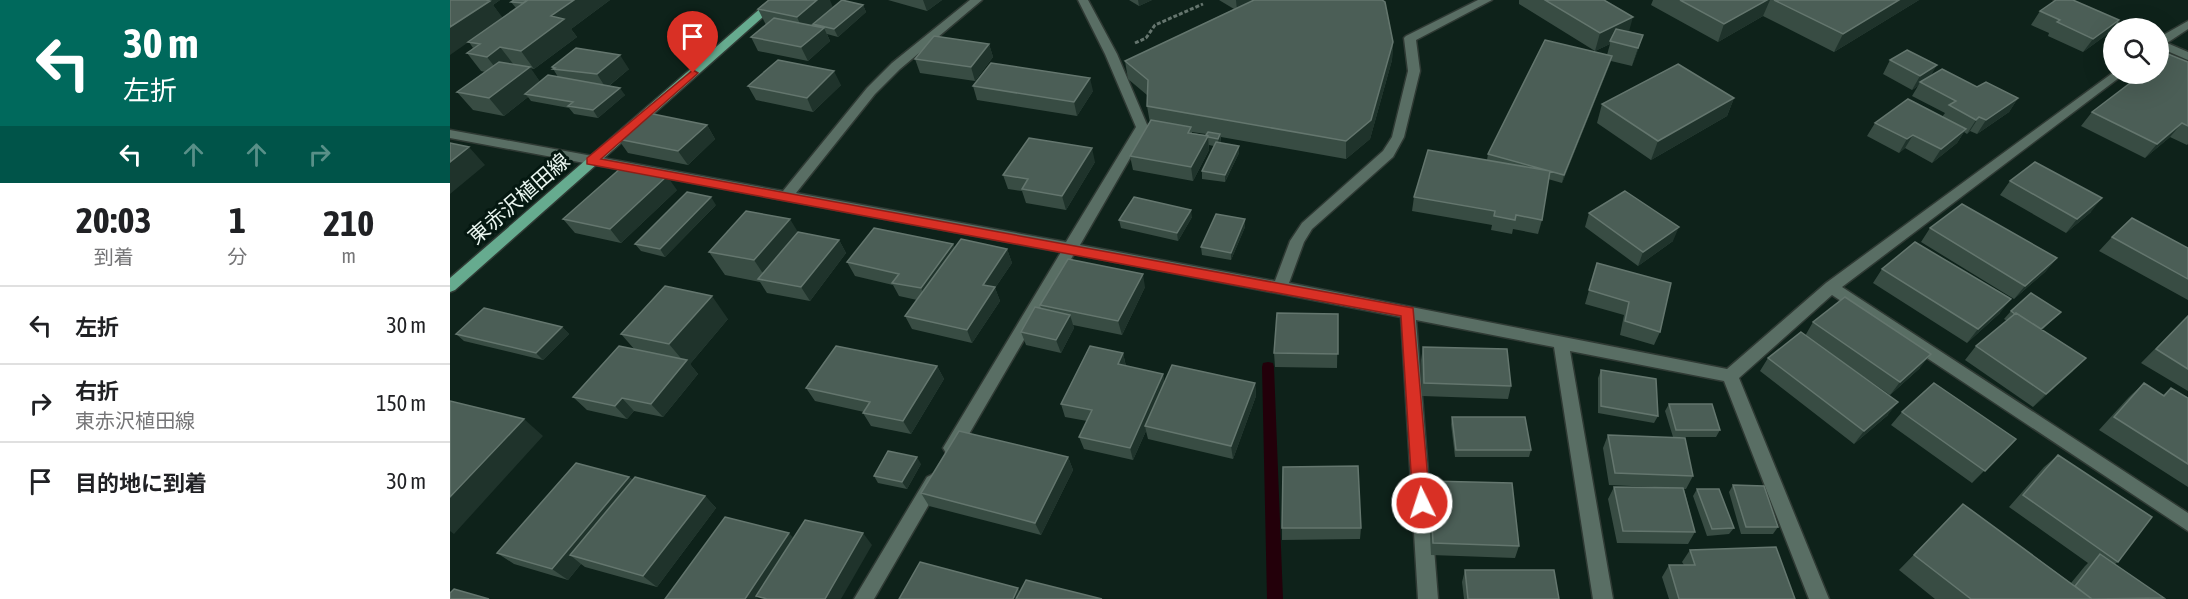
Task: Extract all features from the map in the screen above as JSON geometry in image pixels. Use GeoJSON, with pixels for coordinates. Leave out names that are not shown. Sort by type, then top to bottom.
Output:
{"type":"FeatureCollection","features":[{"type":"Feature","properties":{"kind":"main road","name":"東赤沢植田線"},"geometry":{"type":"LineString","coordinates":[[450,285],[777,0]]}},
{"type":"Feature","properties":{"kind":"street"},"geometry":{"type":"LineString","coordinates":[[786,196],[870,91],[896,66],[977,0]]}},
{"type":"Feature","properties":{"kind":"street"},"geometry":{"type":"LineString","coordinates":[[864,599],[1142,127],[1111,54],[1083,0]]}},
{"type":"Feature","properties":{"kind":"street"},"geometry":{"type":"LineString","coordinates":[[1280,287],[1297,241],[1306,226],[1388,154],[1398,137],[1414,71],[1410,38],[1487,0]]}},
{"type":"Feature","properties":{"kind":"street"},"geometry":{"type":"LineString","coordinates":[[2059,0],[2103,19]]}},
{"type":"Feature","properties":{"kind":"street"},"geometry":{"type":"LineString","coordinates":[[2169,36],[2188,24]]}},
{"type":"Feature","properties":{"kind":"street"},"geometry":{"type":"LineString","coordinates":[[2169,47],[2188,56]]}},
{"type":"Feature","properties":{"kind":"street"},"geometry":{"type":"LineString","coordinates":[[1730,376],[1831,287],[2105,84]]}},
{"type":"Feature","properties":{"kind":"street"},"geometry":{"type":"LineString","coordinates":[[450,134],[1280,287],[1730,376]]}},
{"type":"Feature","properties":{"kind":"street"},"geometry":{"type":"LineString","coordinates":[[1831,287],[2188,523]]}},
{"type":"Feature","properties":{"kind":"street"},"geometry":{"type":"LineString","coordinates":[[1408,312],[1428,599]]}},
{"type":"Feature","properties":{"kind":"street"},"geometry":{"type":"LineString","coordinates":[[1561,343],[1603,599]]}},
{"type":"Feature","properties":{"kind":"street"},"geometry":{"type":"LineString","coordinates":[[1730,376],[1819,599]]}},
{"type":"Feature","properties":{"kind":"path"},"geometry":{"type":"LineString","coordinates":[[1111,54],[1146,38],[1155,26],[1203,4]]}},
{"type":"Feature","properties":{"kind":"building"},"geometry":{"type":"Polygon","coordinates":[[[450,0],[486,0],[490,1],[450,27],[450,0]]]}},
{"type":"Feature","properties":{"kind":"building"},"geometry":{"type":"Polygon","coordinates":[[[528,0],[523,3],[511,2],[528,0]]]}},
{"type":"Feature","properties":{"kind":"building"},"geometry":{"type":"Polygon","coordinates":[[[528,0],[574,0],[551,16],[564,19],[521,51],[500,47],[487,57],[467,53],[480,44],[468,42],[528,0]]]}},
{"type":"Feature","properties":{"kind":"building"},"geometry":{"type":"Polygon","coordinates":[[[769,0],[817,0],[797,17],[758,9],[769,0]]]}},
{"type":"Feature","properties":{"kind":"building"},"geometry":{"type":"Polygon","coordinates":[[[842,0],[863,5],[834,29],[813,24],[842,0]]]}},
{"type":"Feature","properties":{"kind":"building"},"geometry":{"type":"Polygon","coordinates":[[[1254,0],[1382,0],[1385,2],[1393,42],[1371,120],[1346,141],[1147,106],[1148,80],[1125,61],[1254,0]]]}},
{"type":"Feature","properties":{"kind":"building"},"geometry":{"type":"Polygon","coordinates":[[[1545,0],[1604,0],[1633,17],[1600,33],[1545,0]]]}},
{"type":"Feature","properties":{"kind":"building"},"geometry":{"type":"Polygon","coordinates":[[[1680,0],[1767,0],[1724,24],[1680,0]]]}},
{"type":"Feature","properties":{"kind":"building"},"geometry":{"type":"Polygon","coordinates":[[[1774,0],[1899,0],[1843,34],[1774,0]]]}},
{"type":"Feature","properties":{"kind":"building"},"geometry":{"type":"Polygon","coordinates":[[[2056,0],[2073,0],[2114,18],[2103,18],[2103,32],[2093,39],[2040,11],[2056,0]]]}},
{"type":"Feature","properties":{"kind":"building"},"geometry":{"type":"Polygon","coordinates":[[[774,18],[824,28],[801,47],[751,37],[774,18]]]}},
{"type":"Feature","properties":{"kind":"building"},"geometry":{"type":"Polygon","coordinates":[[[1616,29],[1643,35],[1638,48],[1610,41],[1616,29]]]}},
{"type":"Feature","properties":{"kind":"building"},"geometry":{"type":"Polygon","coordinates":[[[934,36],[989,44],[971,67],[915,59],[934,36]]]}},
{"type":"Feature","properties":{"kind":"building"},"geometry":{"type":"Polygon","coordinates":[[[1545,40],[1612,56],[1564,175],[1488,154],[1545,40]]]}},
{"type":"Feature","properties":{"kind":"building"},"geometry":{"type":"Polygon","coordinates":[[[576,48],[620,55],[597,74],[553,69],[555,68],[552,67],[576,48]]]}},
{"type":"Feature","properties":{"kind":"building"},"geometry":{"type":"Polygon","coordinates":[[[1907,50],[1937,65],[1920,76],[1890,60],[1907,50]]]}},
{"type":"Feature","properties":{"kind":"building"},"geometry":{"type":"Polygon","coordinates":[[[2169,54],[2188,62],[2188,126],[2182,123],[2157,144],[2092,112],[2129,84],[2169,84],[2169,54]]]}},
{"type":"Feature","properties":{"kind":"building"},"geometry":{"type":"Polygon","coordinates":[[[778,60],[834,71],[807,98],[748,86],[778,60]]]}},
{"type":"Feature","properties":{"kind":"building"},"geometry":{"type":"Polygon","coordinates":[[[499,62],[530,67],[489,98],[457,92],[499,62]]]}},
{"type":"Feature","properties":{"kind":"building"},"geometry":{"type":"Polygon","coordinates":[[[991,63],[1090,78],[1074,102],[973,86],[991,63]]]}},
{"type":"Feature","properties":{"kind":"building"},"geometry":{"type":"Polygon","coordinates":[[[1678,64],[1734,98],[1658,141],[1602,104],[1678,64]]]}},
{"type":"Feature","properties":{"kind":"building"},"geometry":{"type":"Polygon","coordinates":[[[1942,69],[1977,87],[1986,82],[2018,98],[1986,120],[1979,117],[1976,120],[1949,105],[1956,101],[1920,82],[1942,69]]]}},
{"type":"Feature","properties":{"kind":"building"},"geometry":{"type":"Polygon","coordinates":[[[548,75],[620,88],[593,110],[568,106],[573,102],[525,94],[548,75]]]}},
{"type":"Feature","properties":{"kind":"building"},"geometry":{"type":"Polygon","coordinates":[[[1908,99],[1966,129],[1941,149],[1913,135],[1907,139],[1875,123],[1908,99]]]}},
{"type":"Feature","properties":{"kind":"building"},"geometry":{"type":"Polygon","coordinates":[[[648,113],[707,125],[678,151],[618,139],[648,113]]]}},
{"type":"Feature","properties":{"kind":"building"},"geometry":{"type":"Polygon","coordinates":[[[1151,120],[1191,127],[1188,133],[1208,136],[1191,167],[1130,156],[1151,120]]]}},
{"type":"Feature","properties":{"kind":"building"},"geometry":{"type":"Polygon","coordinates":[[[1208,132],[1220,134],[1218,139],[1208,137],[1206,135],[1208,132]]]}},
{"type":"Feature","properties":{"kind":"building"},"geometry":{"type":"Polygon","coordinates":[[[1029,138],[1092,148],[1062,196],[1022,189],[1028,179],[1003,175],[1029,138]]]}},
{"type":"Feature","properties":{"kind":"building"},"geometry":{"type":"Polygon","coordinates":[[[1216,142],[1239,146],[1225,175],[1202,171],[1216,142]]]}},
{"type":"Feature","properties":{"kind":"building"},"geometry":{"type":"Polygon","coordinates":[[[450,143],[469,147],[450,162],[450,143]]]}},
{"type":"Feature","properties":{"kind":"building"},"geometry":{"type":"Polygon","coordinates":[[[1428,150],[1550,171],[1542,220],[1516,215],[1515,220],[1494,216],[1495,211],[1414,197],[1428,150]]]}},
{"type":"Feature","properties":{"kind":"building"},"geometry":{"type":"Polygon","coordinates":[[[2035,162],[2102,198],[2077,219],[2010,181],[2035,162]]]}},
{"type":"Feature","properties":{"kind":"building"},"geometry":{"type":"Polygon","coordinates":[[[622,167],[667,176],[610,229],[563,219],[622,167]]]}},
{"type":"Feature","properties":{"kind":"building"},"geometry":{"type":"Polygon","coordinates":[[[1625,191],[1679,227],[1643,252],[1589,213],[1625,191]]]}},
{"type":"Feature","properties":{"kind":"building"},"geometry":{"type":"Polygon","coordinates":[[[687,192],[711,197],[660,249],[635,244],[687,192]]]}},
{"type":"Feature","properties":{"kind":"building"},"geometry":{"type":"Polygon","coordinates":[[[1134,197],[1191,210],[1177,233],[1119,220],[1134,197]]]}},
{"type":"Feature","properties":{"kind":"building"},"geometry":{"type":"Polygon","coordinates":[[[1962,204],[2057,258],[2025,286],[1930,228],[1962,204]]]}},
{"type":"Feature","properties":{"kind":"building"},"geometry":{"type":"Polygon","coordinates":[[[746,211],[790,219],[754,260],[709,252],[746,211]]]}},
{"type":"Feature","properties":{"kind":"building"},"geometry":{"type":"Polygon","coordinates":[[[1216,214],[1245,219],[1231,253],[1201,247],[1216,214]]]}},
{"type":"Feature","properties":{"kind":"building"},"geometry":{"type":"Polygon","coordinates":[[[2132,218],[2188,248],[2188,279],[2112,237],[2132,218]]]}},
{"type":"Feature","properties":{"kind":"building"},"geometry":{"type":"Polygon","coordinates":[[[874,228],[953,244],[921,288],[892,283],[899,274],[847,262],[874,228]]]}},
{"type":"Feature","properties":{"kind":"building"},"geometry":{"type":"Polygon","coordinates":[[[798,232],[839,240],[801,287],[758,279],[798,232]]]}},
{"type":"Feature","properties":{"kind":"building"},"geometry":{"type":"Polygon","coordinates":[[[961,239],[1007,249],[983,285],[995,287],[967,330],[905,316],[961,239]]]}},
{"type":"Feature","properties":{"kind":"building"},"geometry":{"type":"Polygon","coordinates":[[[1915,242],[2011,299],[1978,329],[1882,269],[1915,242]]]}},
{"type":"Feature","properties":{"kind":"building"},"geometry":{"type":"Polygon","coordinates":[[[1068,259],[1143,274],[1118,321],[1040,305],[1068,259]]]}},
{"type":"Feature","properties":{"kind":"building"},"geometry":{"type":"Polygon","coordinates":[[[1597,263],[1671,283],[1660,332],[1625,321],[1629,302],[1589,290],[1597,263]]]}},
{"type":"Feature","properties":{"kind":"building"},"geometry":{"type":"Polygon","coordinates":[[[665,286],[712,296],[669,344],[621,334],[665,286]]]}},
{"type":"Feature","properties":{"kind":"building"},"geometry":{"type":"Polygon","coordinates":[[[2031,293],[2061,312],[2041,329],[2011,311],[2031,293]]]}},
{"type":"Feature","properties":{"kind":"building"},"geometry":{"type":"Polygon","coordinates":[[[1845,297],[1931,354],[1900,382],[1813,322],[1845,297]]]}},
{"type":"Feature","properties":{"kind":"building"},"geometry":{"type":"Polygon","coordinates":[[[1035,307],[1070,315],[1056,340],[1021,332],[1035,307]]]}},
{"type":"Feature","properties":{"kind":"building"},"geometry":{"type":"Polygon","coordinates":[[[484,308],[562,327],[536,353],[456,334],[484,308]]]}},
{"type":"Feature","properties":{"kind":"building"},"geometry":{"type":"Polygon","coordinates":[[[1277,313],[1338,314],[1338,354],[1274,353],[1277,313]]]}},
{"type":"Feature","properties":{"kind":"building"},"geometry":{"type":"Polygon","coordinates":[[[2016,313],[2086,358],[2046,394],[1976,346],[2016,313]]]}},
{"type":"Feature","properties":{"kind":"building"},"geometry":{"type":"Polygon","coordinates":[[[2188,316],[2188,369],[2156,349],[2188,316]]]}},
{"type":"Feature","properties":{"kind":"building"},"geometry":{"type":"Polygon","coordinates":[[[1801,332],[1898,402],[1864,431],[1768,358],[1801,332]]]}},
{"type":"Feature","properties":{"kind":"building"},"geometry":{"type":"Polygon","coordinates":[[[619,346],[687,360],[651,404],[622,398],[615,406],[573,397],[619,346]]]}},
{"type":"Feature","properties":{"kind":"building"},"geometry":{"type":"Polygon","coordinates":[[[836,346],[937,366],[903,421],[863,413],[870,402],[806,388],[836,346]]]}},
{"type":"Feature","properties":{"kind":"building"},"geometry":{"type":"Polygon","coordinates":[[[1090,346],[1123,353],[1118,364],[1163,374],[1130,448],[1079,437],[1092,410],[1061,404],[1090,346]]]}},
{"type":"Feature","properties":{"kind":"building"},"geometry":{"type":"Polygon","coordinates":[[[1423,347],[1507,349],[1511,386],[1424,383],[1423,347]]]}},
{"type":"Feature","properties":{"kind":"building"},"geometry":{"type":"Polygon","coordinates":[[[1172,365],[1255,383],[1231,446],[1145,426],[1172,365]]]}},
{"type":"Feature","properties":{"kind":"building"},"geometry":{"type":"Polygon","coordinates":[[[1601,370],[1656,379],[1658,416],[1601,406],[1601,370]]]}},
{"type":"Feature","properties":{"kind":"building"},"geometry":{"type":"Polygon","coordinates":[[[1934,383],[2016,439],[1985,471],[1902,412],[1934,383]]]}},
{"type":"Feature","properties":{"kind":"building"},"geometry":{"type":"Polygon","coordinates":[[[2144,383],[2164,396],[2171,388],[2188,398],[2188,464],[2114,417],[2144,383]]]}},
{"type":"Feature","properties":{"kind":"building"},"geometry":{"type":"Polygon","coordinates":[[[450,401],[524,419],[450,497],[450,401]]]}},
{"type":"Feature","properties":{"kind":"building"},"geometry":{"type":"Polygon","coordinates":[[[1669,404],[1712,404],[1720,430],[1676,430],[1669,404]]]}},
{"type":"Feature","properties":{"kind":"building"},"geometry":{"type":"Polygon","coordinates":[[[1452,417],[1525,417],[1531,450],[1456,450],[1452,417]]]}},
{"type":"Feature","properties":{"kind":"building"},"geometry":{"type":"Polygon","coordinates":[[[959,431],[1068,457],[1035,523],[921,493],[959,431]]]}},
{"type":"Feature","properties":{"kind":"building"},"geometry":{"type":"Polygon","coordinates":[[[1608,435],[1685,438],[1693,476],[1615,473],[1608,435]]]}},
{"type":"Feature","properties":{"kind":"building"},"geometry":{"type":"Polygon","coordinates":[[[888,451],[917,457],[902,482],[874,476],[888,451]]]}},
{"type":"Feature","properties":{"kind":"building"},"geometry":{"type":"Polygon","coordinates":[[[2058,455],[2152,517],[2118,562],[2023,495],[2058,455]]]}},
{"type":"Feature","properties":{"kind":"building"},"geometry":{"type":"Polygon","coordinates":[[[576,463],[629,477],[552,569],[497,553],[576,463]]]}},
{"type":"Feature","properties":{"kind":"building"},"geometry":{"type":"Polygon","coordinates":[[[1358,466],[1361,528],[1282,528],[1283,467],[1358,466]]]}},
{"type":"Feature","properties":{"kind":"building"},"geometry":{"type":"Polygon","coordinates":[[[635,477],[705,496],[643,576],[570,555],[635,477]]]}},
{"type":"Feature","properties":{"kind":"building"},"geometry":{"type":"Polygon","coordinates":[[[1430,481],[1512,483],[1519,546],[1433,543],[1430,481]]]}},
{"type":"Feature","properties":{"kind":"building"},"geometry":{"type":"Polygon","coordinates":[[[1733,485],[1764,486],[1778,527],[1746,527],[1733,485]]]}},
{"type":"Feature","properties":{"kind":"building"},"geometry":{"type":"Polygon","coordinates":[[[1614,487],[1683,488],[1695,532],[1623,531],[1614,487]]]}},
{"type":"Feature","properties":{"kind":"building"},"geometry":{"type":"Polygon","coordinates":[[[1697,489],[1719,489],[1734,528],[1712,529],[1697,489]]]}},
{"type":"Feature","properties":{"kind":"building"},"geometry":{"type":"Polygon","coordinates":[[[1963,504],[2092,599],[1971,599],[1914,555],[1963,504]]]}},
{"type":"Feature","properties":{"kind":"building"},"geometry":{"type":"Polygon","coordinates":[[[725,517],[789,533],[745,599],[665,599],[725,517]]]}},
{"type":"Feature","properties":{"kind":"building"},"geometry":{"type":"Polygon","coordinates":[[[805,520],[863,533],[825,599],[767,599],[756,596],[805,520]]]}},
{"type":"Feature","properties":{"kind":"building"},"geometry":{"type":"Polygon","coordinates":[[[1776,547],[1795,599],[1679,599],[1669,565],[1695,565],[1690,550],[1776,547]]]}},
{"type":"Feature","properties":{"kind":"building"},"geometry":{"type":"Polygon","coordinates":[[[2100,554],[2164,598],[2092,599],[2075,586],[2100,554]]]}},
{"type":"Feature","properties":{"kind":"building"},"geometry":{"type":"Polygon","coordinates":[[[920,562],[1018,588],[1013,599],[899,599],[920,562]]]}},
{"type":"Feature","properties":{"kind":"building"},"geometry":{"type":"Polygon","coordinates":[[[1465,570],[1554,570],[1559,599],[1468,599],[1465,570]]]}},
{"type":"Feature","properties":{"kind":"building"},"geometry":{"type":"Polygon","coordinates":[[[1026,580],[1102,599],[1016,599],[1026,580]]]}},
{"type":"Feature","properties":{"kind":"building"},"geometry":{"type":"Polygon","coordinates":[[[454,589],[489,599],[450,599],[450,593],[454,589]]]}},
{"type":"Feature","properties":{"kind":"waterway"},"geometry":{"type":"LineString","coordinates":[[2169,62],[2188,70]]}},
{"type":"Feature","properties":{"kind":"waterway"},"geometry":{"type":"LineString","coordinates":[[1268,367],[1275,599]]}},
{"type":"Feature","properties":{"kind":"route"},"geometry":{"type":"LineString","coordinates":[[693,73],[591,161],[1408,312],[1422,503]]}}]}
